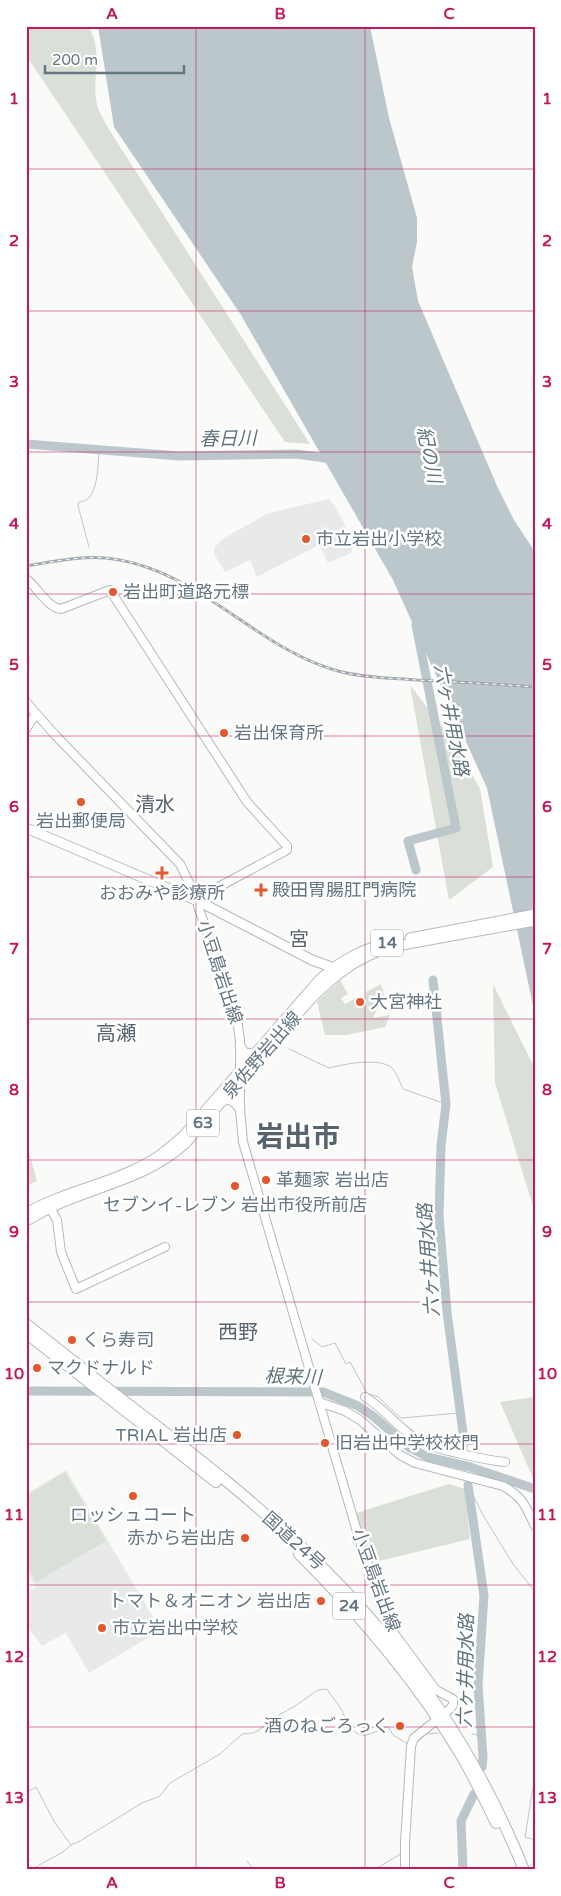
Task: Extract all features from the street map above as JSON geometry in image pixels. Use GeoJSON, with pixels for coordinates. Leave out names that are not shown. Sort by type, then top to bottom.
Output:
{"type":"FeatureCollection","features":[{"type":"Feature","properties":{"kind":"highway","name":"国道24号"},"geometry":{"type":"LineString","coordinates":[[26,1324],[100,1387],[111,1400],[242,1503],[296,1550],[374,1634],[464,1748],[486,1788],[524,1870]]}},
{"type":"Feature","properties":{"kind":"highway","name":"国道24号"},"geometry":{"type":"LineString","coordinates":[[26,1333],[100,1387],[123,1400],[168,1433],[299,1544],[329,1573],[379,1629],[412,1671],[470,1773],[518,1870]]}},
{"type":"Feature","properties":{"kind":"main road","name":"小豆島岩出線"},"geometry":{"type":"LineString","coordinates":[[26,579],[42,596],[56,608],[61,609],[110,590],[248,802],[287,846],[287,850],[202,896],[198,901],[198,906],[237,1018],[240,1046],[239,1076],[242,1142],[361,1545],[390,1628],[436,1690],[453,1699],[453,1704],[414,1738],[411,1746],[405,1870]]}},
{"type":"Feature","properties":{"kind":"main road"},"geometry":{"type":"LineString","coordinates":[[26,702],[180,864],[198,901]]}},
{"type":"Feature","properties":{"kind":"main road"},"geometry":{"type":"LineString","coordinates":[[26,729],[36,714]]}},
{"type":"Feature","properties":{"kind":"main road"},"geometry":{"type":"LineString","coordinates":[[26,828],[198,901],[312,960],[338,969]]}},
{"type":"Feature","properties":{"kind":"main road","name":"14"},"geometry":{"type":"LineString","coordinates":[[446,934],[535,914]]}},
{"type":"Feature","properties":{"kind":"main road","name":"14"},"geometry":{"type":"LineString","coordinates":[[338,969],[362,950],[383,943],[535,921]]}},
{"type":"Feature","properties":{"kind":"main road","name":"泉佐野岩出線"},"geometry":{"type":"LineString","coordinates":[[26,1213],[132,1178],[163,1162],[185,1144],[222,1102],[255,1053],[289,1012],[338,969]]}},
{"type":"Feature","properties":{"kind":"main road","name":"泉佐野岩出線"},"geometry":{"type":"LineString","coordinates":[[26,1221],[48,1205],[159,1156],[184,1136],[338,969]]}},
{"type":"Feature","properties":{"kind":"main road"},"geometry":{"type":"LineString","coordinates":[[240,1046],[245,1054],[255,1053]]}},
{"type":"Feature","properties":{"kind":"main road"},"geometry":{"type":"LineString","coordinates":[[222,1102],[230,1099],[235,1102],[240,1110]]}},
{"type":"Feature","properties":{"kind":"main road"},"geometry":{"type":"LineString","coordinates":[[48,1205],[57,1220],[61,1252],[76,1289],[165,1247]]}},
{"type":"Feature","properties":{"kind":"main road"},"geometry":{"type":"LineString","coordinates":[[365,1397],[374,1402],[414,1438],[424,1443],[505,1462]]}},
{"type":"Feature","properties":{"kind":"main road"},"geometry":{"type":"LineString","coordinates":[[319,1399],[345,1410],[360,1420],[400,1455],[415,1463],[503,1486],[516,1493],[524,1503],[535,1526]]}},
{"type":"Feature","properties":{"kind":"shaded area"},"geometry":{"type":"Polygon","coordinates":[[[26,26],[88,26],[95,44],[95,90],[97,103],[108,128],[310,444],[285,442],[26,55],[26,26]]]}},
{"type":"Feature","properties":{"kind":"shaded area"},"geometry":{"type":"Polygon","coordinates":[[[329,499],[344,523],[353,548],[351,553],[328,563],[319,545],[257,577],[250,560],[225,572],[214,554],[214,548],[224,538],[269,513],[329,499]]]}},
{"type":"Feature","properties":{"kind":"shaded area"},"geometry":{"type":"Polygon","coordinates":[[[410,685],[456,745],[480,789],[493,867],[449,900],[410,685]]]}},
{"type":"Feature","properties":{"kind":"shaded area"},"geometry":{"type":"Polygon","coordinates":[[[340,980],[348,994],[341,998],[345,1004],[358,997],[362,1003],[365,1000],[366,992],[381,984],[386,1002],[380,1003],[373,1018],[390,1015],[385,1027],[346,1035],[325,1035],[317,1002],[340,980]]]}},
{"type":"Feature","properties":{"kind":"shaded area"},"geometry":{"type":"Polygon","coordinates":[[[493,984],[535,1069],[535,1213],[495,1083],[493,984]]]}},
{"type":"Feature","properties":{"kind":"shaded area"},"geometry":{"type":"Polygon","coordinates":[[[26,1142],[37,1181],[26,1186],[26,1142]]]}},
{"type":"Feature","properties":{"kind":"shaded area"},"geometry":{"type":"Polygon","coordinates":[[[535,1397],[535,1476],[532,1476],[500,1402],[535,1397]]]}},
{"type":"Feature","properties":{"kind":"shaded area"},"geometry":{"type":"Polygon","coordinates":[[[66,1470],[161,1630],[89,1673],[66,1633],[42,1646],[26,1625],[26,1593],[36,1587],[26,1570],[26,1494],[66,1470]]]}},
{"type":"Feature","properties":{"kind":"shaded area"},"geometry":{"type":"Polygon","coordinates":[[[65,1472],[106,1541],[36,1582],[26,1566],[26,1496],[65,1472]]]}},
{"type":"Feature","properties":{"kind":"shaded area"},"geometry":{"type":"Polygon","coordinates":[[[449,1484],[465,1489],[470,1539],[371,1563],[356,1513],[449,1484]]]}},
{"type":"Feature","properties":{"kind":"water","name":"紀の川"},"geometry":{"type":"Polygon","coordinates":[[[98,26],[370,26],[389,118],[417,218],[417,242],[412,267],[418,301],[497,486],[514,520],[535,552],[535,1015],[487,788],[393,580],[241,315],[114,127],[98,26]]]}},
{"type":"Feature","properties":{"kind":"waterway","name":"春日川"},"geometry":{"type":"LineString","coordinates":[[26,444],[179,456],[296,454],[333,459]]}},
{"type":"Feature","properties":{"kind":"waterway"},"geometry":{"type":"LineString","coordinates":[[89,547],[78,506],[79,502],[86,500],[94,489],[98,472],[99,449]]}},
{"type":"Feature","properties":{"kind":"waterway","name":"六ヶ井用水路"},"geometry":{"type":"LineString","coordinates":[[416,625],[456,828],[408,841],[416,870]]}},
{"type":"Feature","properties":{"kind":"waterway","name":"六ヶ井用水路"},"geometry":{"type":"LineString","coordinates":[[433,980],[446,1104],[441,1146],[439,1216],[447,1312],[463,1433],[463,1448]]}},
{"type":"Feature","properties":{"kind":"waterway"},"geometry":{"type":"LineString","coordinates":[[289,1049],[329,1068],[362,1062],[386,1065],[394,1070],[403,1089],[446,1104]]}},
{"type":"Feature","properties":{"kind":"waterway"},"geometry":{"type":"LineString","coordinates":[[312,1339],[322,1347],[335,1343],[346,1364],[350,1362],[367,1393],[378,1397],[401,1418],[460,1413]]}},
{"type":"Feature","properties":{"kind":"waterway","name":"根来川"},"geometry":{"type":"LineString","coordinates":[[26,1391],[323,1392],[358,1406],[373,1416],[410,1448],[428,1457],[470,1467],[535,1489]]}},
{"type":"Feature","properties":{"kind":"waterway"},"geometry":{"type":"LineString","coordinates":[[468,1485],[483,1515],[513,1564],[535,1592]]}},
{"type":"Feature","properties":{"kind":"waterway","name":"六ヶ井用水路"},"geometry":{"type":"LineString","coordinates":[[468,1485],[484,1596],[478,1685],[482,1767]]}},
{"type":"Feature","properties":{"kind":"waterway"},"geometry":{"type":"LineString","coordinates":[[30,1870],[142,1803],[160,1796],[170,1783],[220,1754],[242,1734],[253,1733],[259,1730],[318,1690],[327,1689],[341,1709],[348,1724],[355,1732],[364,1735],[384,1727],[389,1728],[393,1735],[408,1744]]}},
{"type":"Feature","properties":{"kind":"waterway"},"geometry":{"type":"LineString","coordinates":[[416,1743],[426,1734],[438,1733]]}},
{"type":"Feature","properties":{"kind":"waterway"},"geometry":{"type":"LineString","coordinates":[[472,1734],[482,1736]]}},
{"type":"Feature","properties":{"kind":"waterway"},"geometry":{"type":"LineString","coordinates":[[535,1775],[525,1837],[535,1840]]}},
{"type":"Feature","properties":{"kind":"waterway"},"geometry":{"type":"LineString","coordinates":[[26,1793],[36,1787],[55,1823],[71,1845]]}},
{"type":"Feature","properties":{"kind":"waterway","name":"六ヶ井用水路"},"geometry":{"type":"LineString","coordinates":[[463,1870],[461,1821],[474,1794]]}},
{"type":"Feature","properties":{"kind":"waterway"},"geometry":{"type":"LineString","coordinates":[[402,1826],[403,1810]]}},
{"type":"Feature","properties":{"kind":"waterway"},"geometry":{"type":"LineString","coordinates":[[374,1870],[402,1853]]}},
{"type":"Feature","properties":{"kind":"waterway"},"geometry":{"type":"LineString","coordinates":[[247,1861],[254,1870]]}},
{"type":"Feature","properties":{"kind":"railway"},"geometry":{"type":"LineString","coordinates":[[26,566],[85,558],[105,558],[138,564],[168,576],[197,591],[279,645],[308,660],[338,671],[378,677],[535,687]]}},
{"type":"Feature","properties":{"kind":"place","name":"市立岩出小学校"},"geometry":{"type":"Point","coordinates":[306,539]}},
{"type":"Feature","properties":{"kind":"place","name":"岩出町道路元標"},"geometry":{"type":"Point","coordinates":[113,592]}},
{"type":"Feature","properties":{"kind":"place","name":"岩出保育所"},"geometry":{"type":"Point","coordinates":[224,733]}},
{"type":"Feature","properties":{"kind":"place","name":"岩出郵便局"},"geometry":{"type":"Point","coordinates":[81,802]}},
{"type":"Feature","properties":{"kind":"place","name":"おおみや診療所"},"geometry":{"type":"Point","coordinates":[162,873]}},
{"type":"Feature","properties":{"kind":"place","name":"殿田胃腸肛門病院"},"geometry":{"type":"Point","coordinates":[261,890]}},
{"type":"Feature","properties":{"kind":"place","name":"大宮神社"},"geometry":{"type":"Point","coordinates":[360,1002]}},
{"type":"Feature","properties":{"kind":"place","name":"革麺家 岩出店"},"geometry":{"type":"Point","coordinates":[266,1180]}},
{"type":"Feature","properties":{"kind":"place","name":"セブンイ-レブン 岩出市役所前店"},"geometry":{"type":"Point","coordinates":[235,1186]}},
{"type":"Feature","properties":{"kind":"place","name":"くら寿司"},"geometry":{"type":"Point","coordinates":[72,1340]}},
{"type":"Feature","properties":{"kind":"place","name":"マクドナルド"},"geometry":{"type":"Point","coordinates":[37,1368]}},
{"type":"Feature","properties":{"kind":"place","name":"TRIAL 岩出店"},"geometry":{"type":"Point","coordinates":[237,1435]}},
{"type":"Feature","properties":{"kind":"place","name":"旧岩出中学校校門"},"geometry":{"type":"Point","coordinates":[325,1443]}},
{"type":"Feature","properties":{"kind":"place","name":"ロッシュコート"},"geometry":{"type":"Point","coordinates":[133,1496]}},
{"type":"Feature","properties":{"kind":"place","name":"赤から岩出店"},"geometry":{"type":"Point","coordinates":[245,1538]}},
{"type":"Feature","properties":{"kind":"place","name":"トマト＆オニオン 岩出店"},"geometry":{"type":"Point","coordinates":[321,1601]}},
{"type":"Feature","properties":{"kind":"place","name":"市立岩出中学校"},"geometry":{"type":"Point","coordinates":[102,1628]}},
{"type":"Feature","properties":{"kind":"place","name":"酒のねごろっく"},"geometry":{"type":"Point","coordinates":[400,1726]}},
{"type":"Feature","properties":{"kind":"district","name":"清水"},"geometry":{"type":"Point","coordinates":[155,805]}},
{"type":"Feature","properties":{"kind":"district","name":"宮"},"geometry":{"type":"Point","coordinates":[299,940]}},
{"type":"Feature","properties":{"kind":"district","name":"高瀬"},"geometry":{"type":"Point","coordinates":[116,1034]}},
{"type":"Feature","properties":{"kind":"district","name":"岩出市"},"geometry":{"type":"Point","coordinates":[298,1137]}},
{"type":"Feature","properties":{"kind":"district","name":"西野"},"geometry":{"type":"Point","coordinates":[238,1333]}}]}
